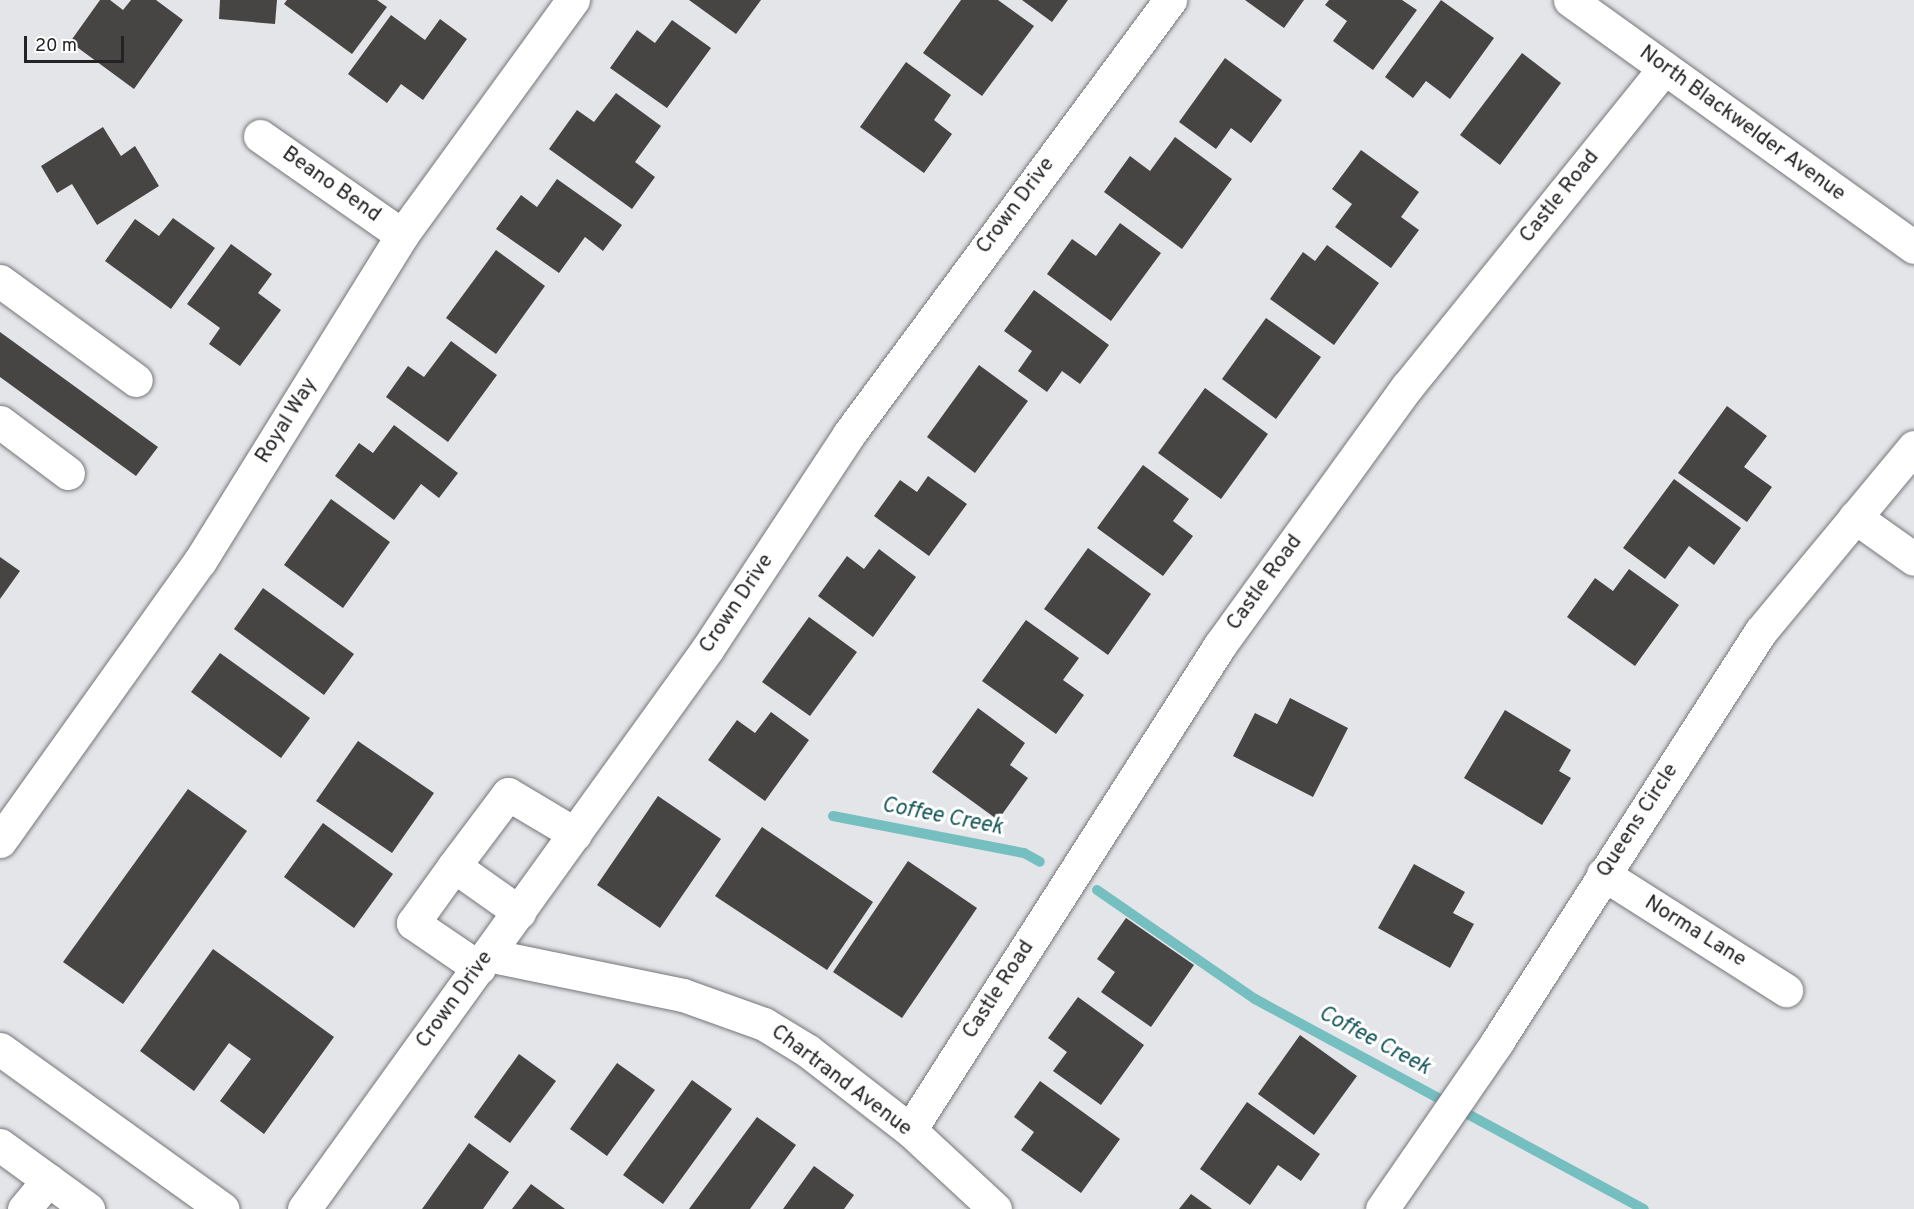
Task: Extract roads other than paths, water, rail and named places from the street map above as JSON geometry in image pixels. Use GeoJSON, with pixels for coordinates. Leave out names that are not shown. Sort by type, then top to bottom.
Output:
{"type":"FeatureCollection","features":[{"type":"Feature","properties":{"kind":"street","name":"Royal Way"},"geometry":{"type":"LineString","coordinates":[[0,841],[200,561],[402,235],[573,0]]}},
{"type":"Feature","properties":{"kind":"street","name":"Crown Drive"},"geometry":{"type":"LineString","coordinates":[[304,1209],[708,648],[849,435],[1170,0]]}},
{"type":"Feature","properties":{"kind":"street","name":"North Blackwelder Avenue"},"geometry":{"type":"LineString","coordinates":[[1570,0],[1914,247]]}},
{"type":"Feature","properties":{"kind":"street","name":"Castle Road"},"geometry":{"type":"LineString","coordinates":[[910,1130],[1220,645],[1407,387],[1664,68]]}},
{"type":"Feature","properties":{"kind":"street","name":"Beano Bend"},"geometry":{"type":"LineString","coordinates":[[260,136],[402,235]]}},
{"type":"Feature","properties":{"kind":"street"},"geometry":{"type":"LineString","coordinates":[[0,281],[136,380]]}},
{"type":"Feature","properties":{"kind":"street"},"geometry":{"type":"LineString","coordinates":[[0,422],[68,473]]}},
{"type":"Feature","properties":{"kind":"street","name":"Queens Circle"},"geometry":{"type":"LineString","coordinates":[[1382,1209],[1465,1089],[1761,631],[1914,447]]}},
{"type":"Feature","properties":{"kind":"street"},"geometry":{"type":"LineString","coordinates":[[1855,517],[1914,559]]}},
{"type":"Feature","properties":{"kind":"street"},"geometry":{"type":"LineString","coordinates":[[483,961],[413,923],[508,794],[574,834]]}},
{"type":"Feature","properties":{"kind":"street"},"geometry":{"type":"LineString","coordinates":[[454,866],[519,912]]}},
{"type":"Feature","properties":{"kind":"street","name":"Norma Lane"},"geometry":{"type":"LineString","coordinates":[[1603,874],[1786,990]]}},
{"type":"Feature","properties":{"kind":"street","name":"Chartrand Avenue"},"geometry":{"type":"LineString","coordinates":[[483,961],[683,995],[764,1024],[808,1051],[910,1130],[995,1209]]}},
{"type":"Feature","properties":{"kind":"street"},"geometry":{"type":"LineString","coordinates":[[0,1049],[223,1209]]}},
{"type":"Feature","properties":{"kind":"street"},"geometry":{"type":"LineString","coordinates":[[0,1145],[88,1209]]}},
{"type":"Feature","properties":{"kind":"street"},"geometry":{"type":"LineString","coordinates":[[24,1209],[48,1180]]}},
{"type":"Feature","properties":{"kind":"waterway","name":"Coffee Creek"},"geometry":{"type":"LineString","coordinates":[[833,816],[1024,853],[1040,862]]}},
{"type":"Feature","properties":{"kind":"waterway","name":"Coffee Creek"},"geometry":{"type":"LineString","coordinates":[[1097,890],[1255,999],[1644,1209]]}}]}
